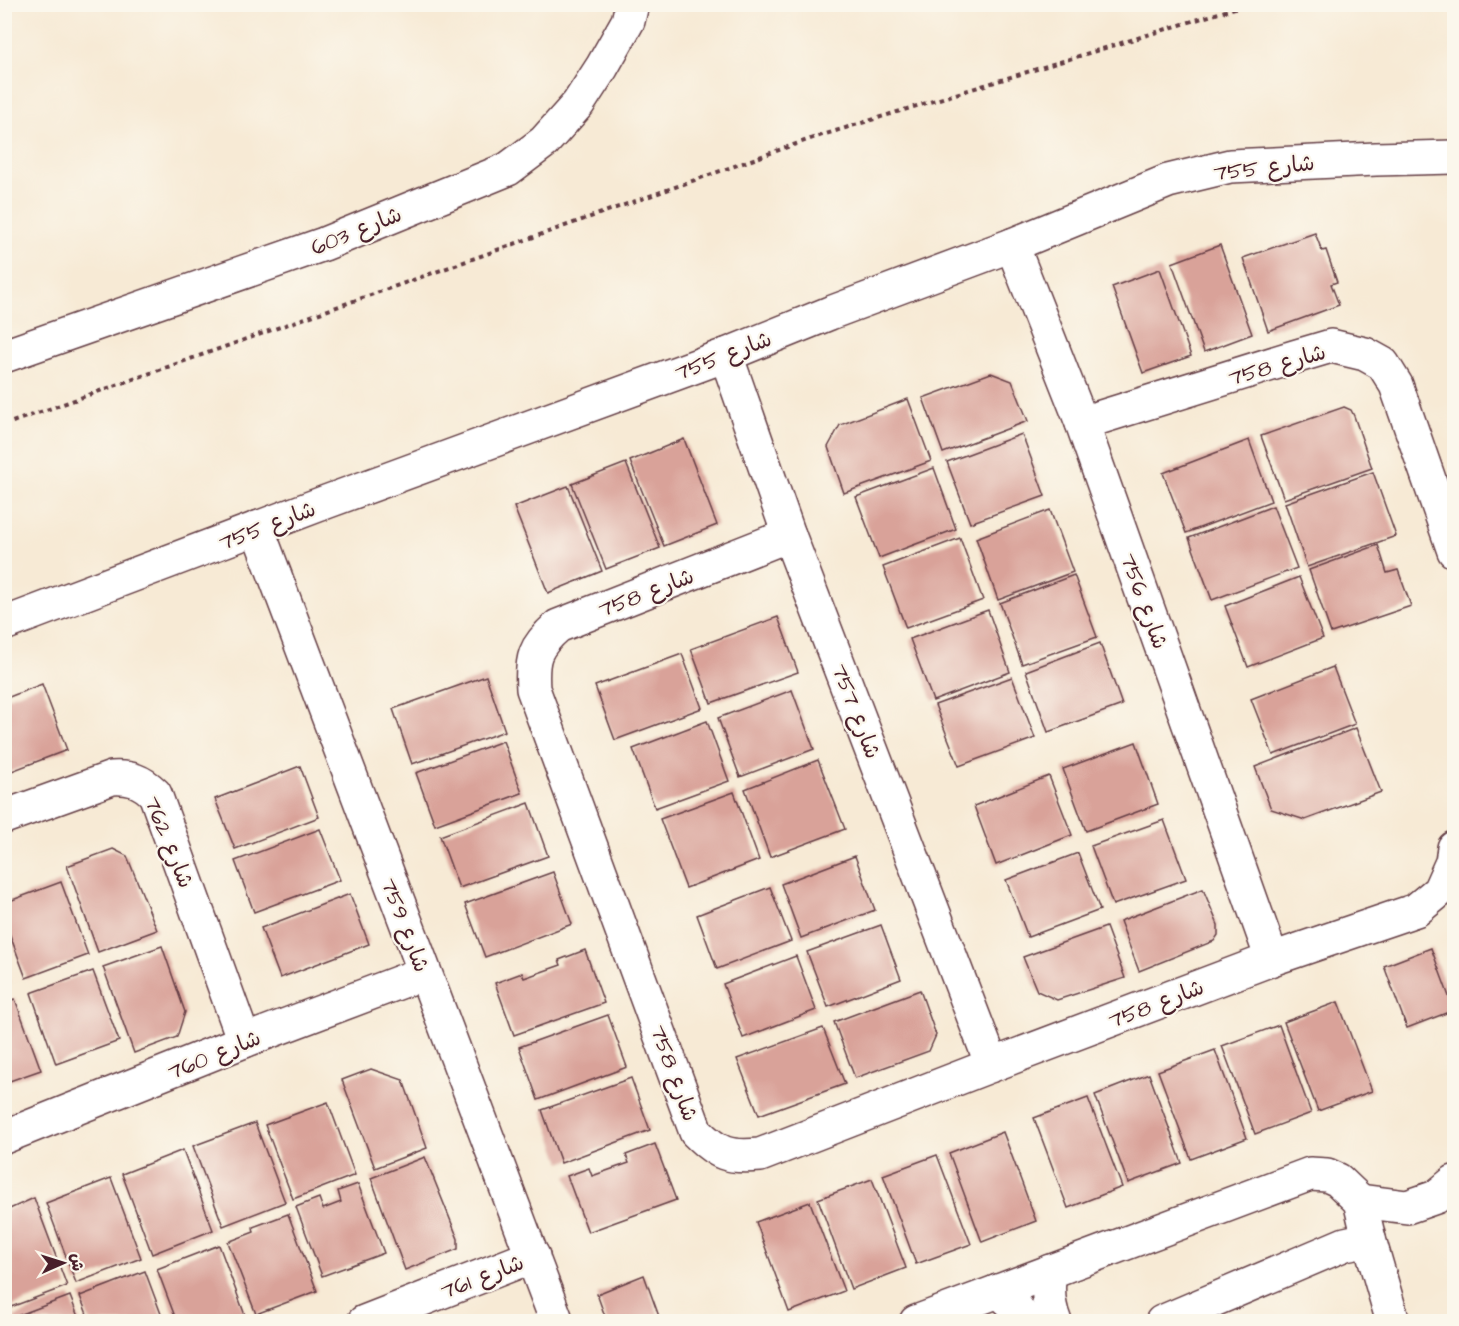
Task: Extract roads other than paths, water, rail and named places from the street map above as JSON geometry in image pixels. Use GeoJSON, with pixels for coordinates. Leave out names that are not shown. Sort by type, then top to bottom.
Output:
{"type":"FeatureCollection","features":[{"type":"Feature","properties":{"kind":"street","name":"شارع 603"},"geometry":{"type":"LineString","coordinates":[[4,356],[324,244],[508,169],[544,142],[578,104],[628,21],[632,4]]}},
{"type":"Feature","properties":{"kind":"street","name":"شارع 755"},"geometry":{"type":"LineString","coordinates":[[4,624],[726,355],[830,313],[1012,245],[1168,181],[1230,166],[1455,157]]}},
{"type":"Feature","properties":{"kind":"street","name":"شارع 756"},"geometry":{"type":"LineString","coordinates":[[1012,245],[1082,423],[1272,959]]}},
{"type":"Feature","properties":{"kind":"street","name":"شارع 758"},"geometry":{"type":"LineString","coordinates":[[1082,423],[1331,346],[1365,354],[1383,364],[1396,385],[1455,551]]}},
{"type":"Feature","properties":{"kind":"street","name":"شارع 757"},"geometry":{"type":"LineString","coordinates":[[726,355],[789,536],[992,1065]]}},
{"type":"Feature","properties":{"kind":"street","name":"شارع 759"},"geometry":{"type":"LineString","coordinates":[[257,528],[557,1322]]}},
{"type":"Feature","properties":{"kind":"street","name":"شارع 758"},"geometry":{"type":"LineString","coordinates":[[789,536],[558,626],[545,637],[536,650],[532,668],[533,689],[696,1132],[723,1154],[741,1157],[759,1155],[1272,959],[1416,910],[1439,891],[1452,862],[1455,848]]}},
{"type":"Feature","properties":{"kind":"street","name":"شارع 762"},"geometry":{"type":"LineString","coordinates":[[4,817],[112,778],[126,777],[147,786],[155,794],[244,1041]]}},
{"type":"Feature","properties":{"kind":"street","name":"شارع 760"},"geometry":{"type":"LineString","coordinates":[[4,1137],[244,1041],[424,973]]}},
{"type":"Feature","properties":{"kind":"street"},"geometry":{"type":"LineString","coordinates":[[916,1322],[1310,1174],[1327,1175],[1338,1180],[1360,1201],[1393,1322]]}},
{"type":"Feature","properties":{"kind":"street"},"geometry":{"type":"LineString","coordinates":[[1360,1201],[1407,1207],[1436,1197],[1455,1182]]}},
{"type":"Feature","properties":{"kind":"street"},"geometry":{"type":"LineString","coordinates":[[1162,1322],[1345,1244],[1369,1239]]}},
{"type":"Feature","properties":{"kind":"street","name":"شارع 761"},"geometry":{"type":"LineString","coordinates":[[364,1322],[533,1256]]}},
{"type":"Feature","properties":{"kind":"street"},"geometry":{"type":"LineString","coordinates":[[1050,1271],[1049,1300],[1055,1322]]}},
{"type":"Feature","properties":{"kind":"street"},"geometry":{"type":"LineString","coordinates":[[998,1291],[1011,1300],[1025,1322]]}}]}
